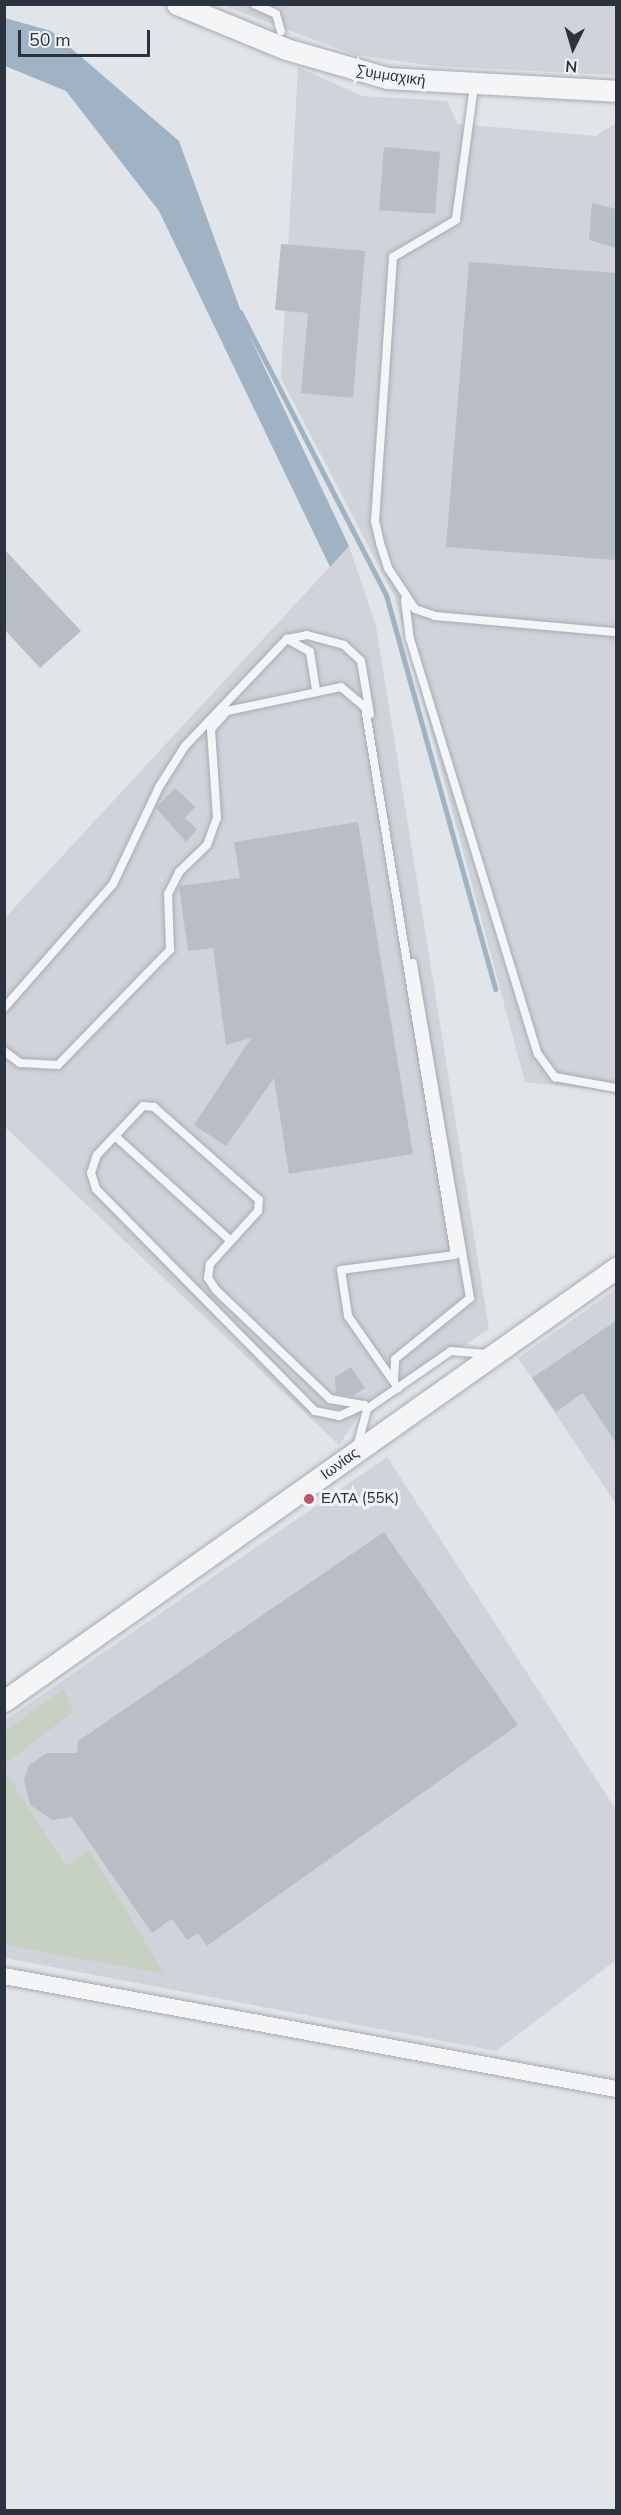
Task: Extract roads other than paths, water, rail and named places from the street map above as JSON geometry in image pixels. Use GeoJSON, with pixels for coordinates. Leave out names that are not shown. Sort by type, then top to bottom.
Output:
{"type":"FeatureCollection","features":[{"type":"Feature","properties":{"kind":"street","name":"Συμμαχική"},"geometry":{"type":"LineString","coordinates":[[177,4],[356,71],[474,86],[616,91]]}},
{"type":"Feature","properties":{"kind":"street","name":"Ιωνίας"},"geometry":{"type":"LineString","coordinates":[[4,1701],[356,1453],[489,1354],[616,1268]]}},
{"type":"Feature","properties":{"kind":"street"},"geometry":{"type":"LineString","coordinates":[[4,1976],[616,2089]]}},
{"type":"Feature","properties":{"kind":"lane"},"geometry":{"type":"LineString","coordinates":[[254,4],[276,14],[281,31]]}},
{"type":"Feature","properties":{"kind":"lane"},"geometry":{"type":"LineString","coordinates":[[474,86],[456,220],[442,233],[404,247],[393,257],[375,521],[388,568],[405,600],[410,639],[538,1054],[555,1077],[616,1088]]}},
{"type":"Feature","properties":{"kind":"lane"},"geometry":{"type":"LineString","coordinates":[[405,600],[435,616],[616,632]]}},
{"type":"Feature","properties":{"kind":"lane"},"geometry":{"type":"LineString","coordinates":[[4,1008],[113,884],[159,787],[185,746],[287,639],[324,637],[361,662],[470,1298],[395,1359],[396,1385]]}},
{"type":"Feature","properties":{"kind":"lane"},"geometry":{"type":"LineString","coordinates":[[287,639],[310,652],[316,690]]}},
{"type":"Feature","properties":{"kind":"lane"},"geometry":{"type":"LineString","coordinates":[[4,1051],[20,1063],[58,1065],[170,950],[168,894],[179,872],[207,845],[217,818],[211,729],[227,711],[316,690],[341,687],[365,707],[455,1255],[340,1270],[348,1316],[396,1385]]}},
{"type":"Feature","properties":{"kind":"lane"},"geometry":{"type":"LineString","coordinates":[[366,1407],[330,1399],[216,1290],[208,1278],[210,1264],[258,1211],[259,1200],[154,1107],[143,1106],[97,1155],[91,1173],[96,1189],[315,1411],[339,1416],[366,1407],[396,1385],[451,1351],[489,1354]]}},
{"type":"Feature","properties":{"kind":"lane"},"geometry":{"type":"LineString","coordinates":[[115,1136],[231,1241]]}},
{"type":"Feature","properties":{"kind":"lane"},"geometry":{"type":"LineString","coordinates":[[356,1453],[366,1407]]}},
{"type":"Feature","properties":{"kind":"water"},"geometry":{"type":"Polygon","coordinates":[[[5,18],[51,31],[179,141],[251,339],[349,546],[330,567],[159,211],[66,91],[5,66],[5,18]]]}},
{"type":"Feature","properties":{"kind":"waterway"},"geometry":{"type":"LineString","coordinates":[[240,312],[386,595],[495,989]]}},
{"type":"Feature","properties":{"kind":"place","name":"ΕΛΤΑ (55Κ)"},"geometry":{"type":"Point","coordinates":[309,1499]}}]}
